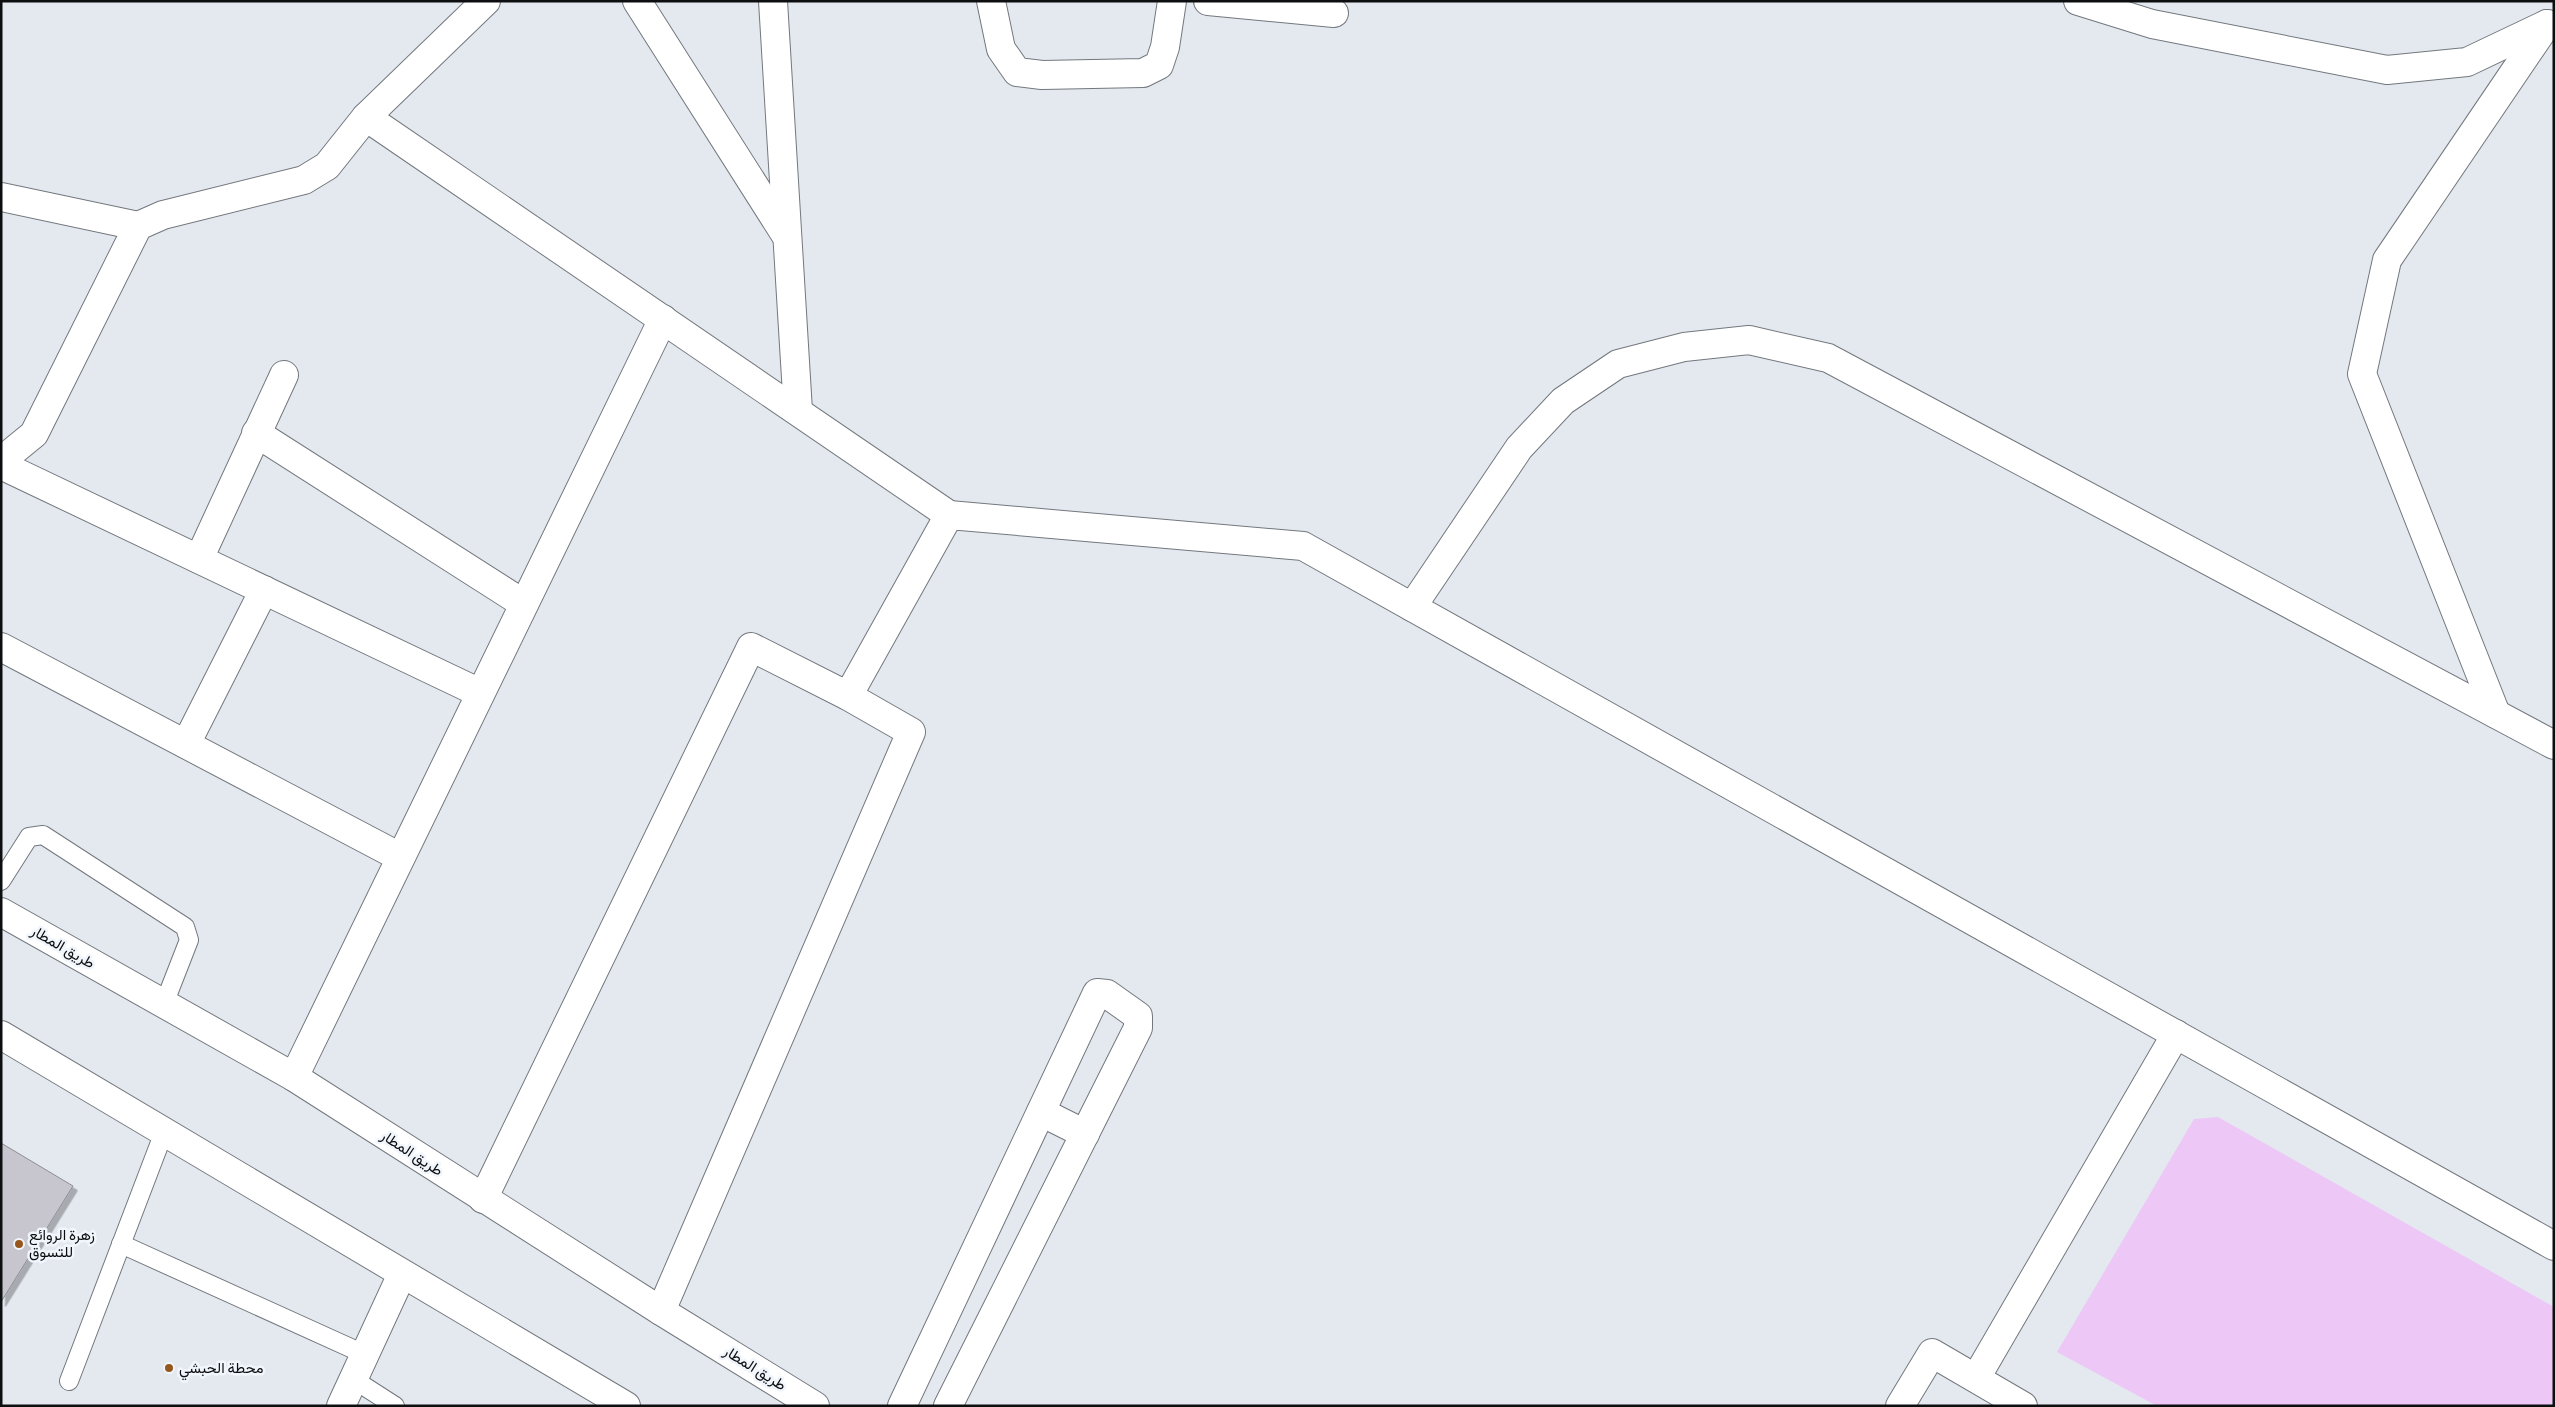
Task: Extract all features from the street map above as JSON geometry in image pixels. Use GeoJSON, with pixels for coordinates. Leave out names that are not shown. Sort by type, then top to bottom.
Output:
{"type":"FeatureCollection","features":[{"type":"Feature","properties":{"kind":"street"},"geometry":{"type":"LineString","coordinates":[[1,197],[138,226],[163,215],[304,180],[327,166],[366,117],[486,1]]}},
{"type":"Feature","properties":{"kind":"street"},"geometry":{"type":"LineString","coordinates":[[637,1],[786,235]]}},
{"type":"Feature","properties":{"kind":"street"},"geometry":{"type":"LineString","coordinates":[[773,1],[798,411]]}},
{"type":"Feature","properties":{"kind":"street"},"geometry":{"type":"LineString","coordinates":[[991,1],[1001,49],[1017,72],[1042,75],[1142,74],[1159,65],[1165,47],[1172,1]]}},
{"type":"Feature","properties":{"kind":"street"},"geometry":{"type":"LineString","coordinates":[[1208,1],[1334,14]]}},
{"type":"Feature","properties":{"kind":"street"},"geometry":{"type":"LineString","coordinates":[[2078,1],[2152,24],[2387,70],[2467,62],[2551,21]]}},
{"type":"Feature","properties":{"kind":"street"},"geometry":{"type":"LineString","coordinates":[[2496,714],[2362,374],[2387,260],[2551,21]]}},
{"type":"Feature","properties":{"kind":"street"},"geometry":{"type":"LineString","coordinates":[[366,117],[949,515],[1303,546],[2554,1246]]}},
{"type":"Feature","properties":{"kind":"street"},"geometry":{"type":"LineString","coordinates":[[1,461],[34,434],[138,226]]}},
{"type":"Feature","properties":{"kind":"street"},"geometry":{"type":"LineString","coordinates":[[294,1077],[663,319]]}},
{"type":"Feature","properties":{"kind":"street"},"geometry":{"type":"LineString","coordinates":[[1412,607],[1519,448],[1563,401],[1618,364],[1684,347],[1749,340],[1828,358],[2554,745]]}},
{"type":"Feature","properties":{"kind":"street"},"geometry":{"type":"LineString","coordinates":[[199,559],[284,374]]}},
{"type":"Feature","properties":{"kind":"street"},"geometry":{"type":"LineString","coordinates":[[256,433],[524,604]]}},
{"type":"Feature","properties":{"kind":"street"},"geometry":{"type":"LineString","coordinates":[[1,465],[480,693]]}},
{"type":"Feature","properties":{"kind":"street"},"geometry":{"type":"LineString","coordinates":[[848,696],[949,515]]}},
{"type":"Feature","properties":{"kind":"street"},"geometry":{"type":"LineString","coordinates":[[186,744],[264,590]]}},
{"type":"Feature","properties":{"kind":"street"},"geometry":{"type":"LineString","coordinates":[[1,647],[400,857]]}},
{"type":"Feature","properties":{"kind":"street"},"geometry":{"type":"LineString","coordinates":[[484,1199],[751,647],[848,696],[911,732],[661,1311]]}},
{"type":"Feature","properties":{"kind":"street","name":"طريق المطار"},"geometry":{"type":"LineString","coordinates":[[1,912],[294,1077],[661,1311],[816,1406]]}},
{"type":"Feature","properties":{"kind":"street"},"geometry":{"type":"LineString","coordinates":[[902,1406],[1097,994],[1107,994],[1138,1016],[1138,1028],[948,1406]]}},
{"type":"Feature","properties":{"kind":"street"},"geometry":{"type":"LineString","coordinates":[[1976,1378],[2176,1034]]}},
{"type":"Feature","properties":{"kind":"street"},"geometry":{"type":"LineString","coordinates":[[1,1035],[626,1406]]}},
{"type":"Feature","properties":{"kind":"street"},"geometry":{"type":"LineString","coordinates":[[1041,1112],[1085,1134]]}},
{"type":"Feature","properties":{"kind":"street"},"geometry":{"type":"LineString","coordinates":[[341,1406],[402,1274]]}},
{"type":"Feature","properties":{"kind":"street"},"geometry":{"type":"LineString","coordinates":[[1900,1406],[1932,1353],[2023,1406]]}},
{"type":"Feature","properties":{"kind":"lane"},"geometry":{"type":"LineString","coordinates":[[1,881],[29,836],[43,835],[185,928],[189,940],[164,1004]]}},
{"type":"Feature","properties":{"kind":"lane"},"geometry":{"type":"LineString","coordinates":[[69,1381],[164,1132]]}},
{"type":"Feature","properties":{"kind":"lane"},"geometry":{"type":"LineString","coordinates":[[122,1244],[364,1354]]}},
{"type":"Feature","properties":{"kind":"lane"},"geometry":{"type":"LineString","coordinates":[[353,1379],[395,1406]]}},
{"type":"Feature","properties":{"kind":"shaded area"},"geometry":{"type":"Polygon","coordinates":[[[2218,1117],[2554,1307],[2554,1406],[2157,1406],[2057,1352],[2194,1119],[2218,1117]]]}},
{"type":"Feature","properties":{"kind":"building","name":"زهرة الروائع للتسوق"},"geometry":{"type":"Polygon","coordinates":[[[1,1143],[73,1186],[1,1302],[1,1143]]]}},
{"type":"Feature","properties":{"kind":"place","name":"زهرة الروائع للتسوق"},"geometry":{"type":"Point","coordinates":[19,1244]}},
{"type":"Feature","properties":{"kind":"place","name":"محطة الحبشي"},"geometry":{"type":"Point","coordinates":[169,1368]}}]}
